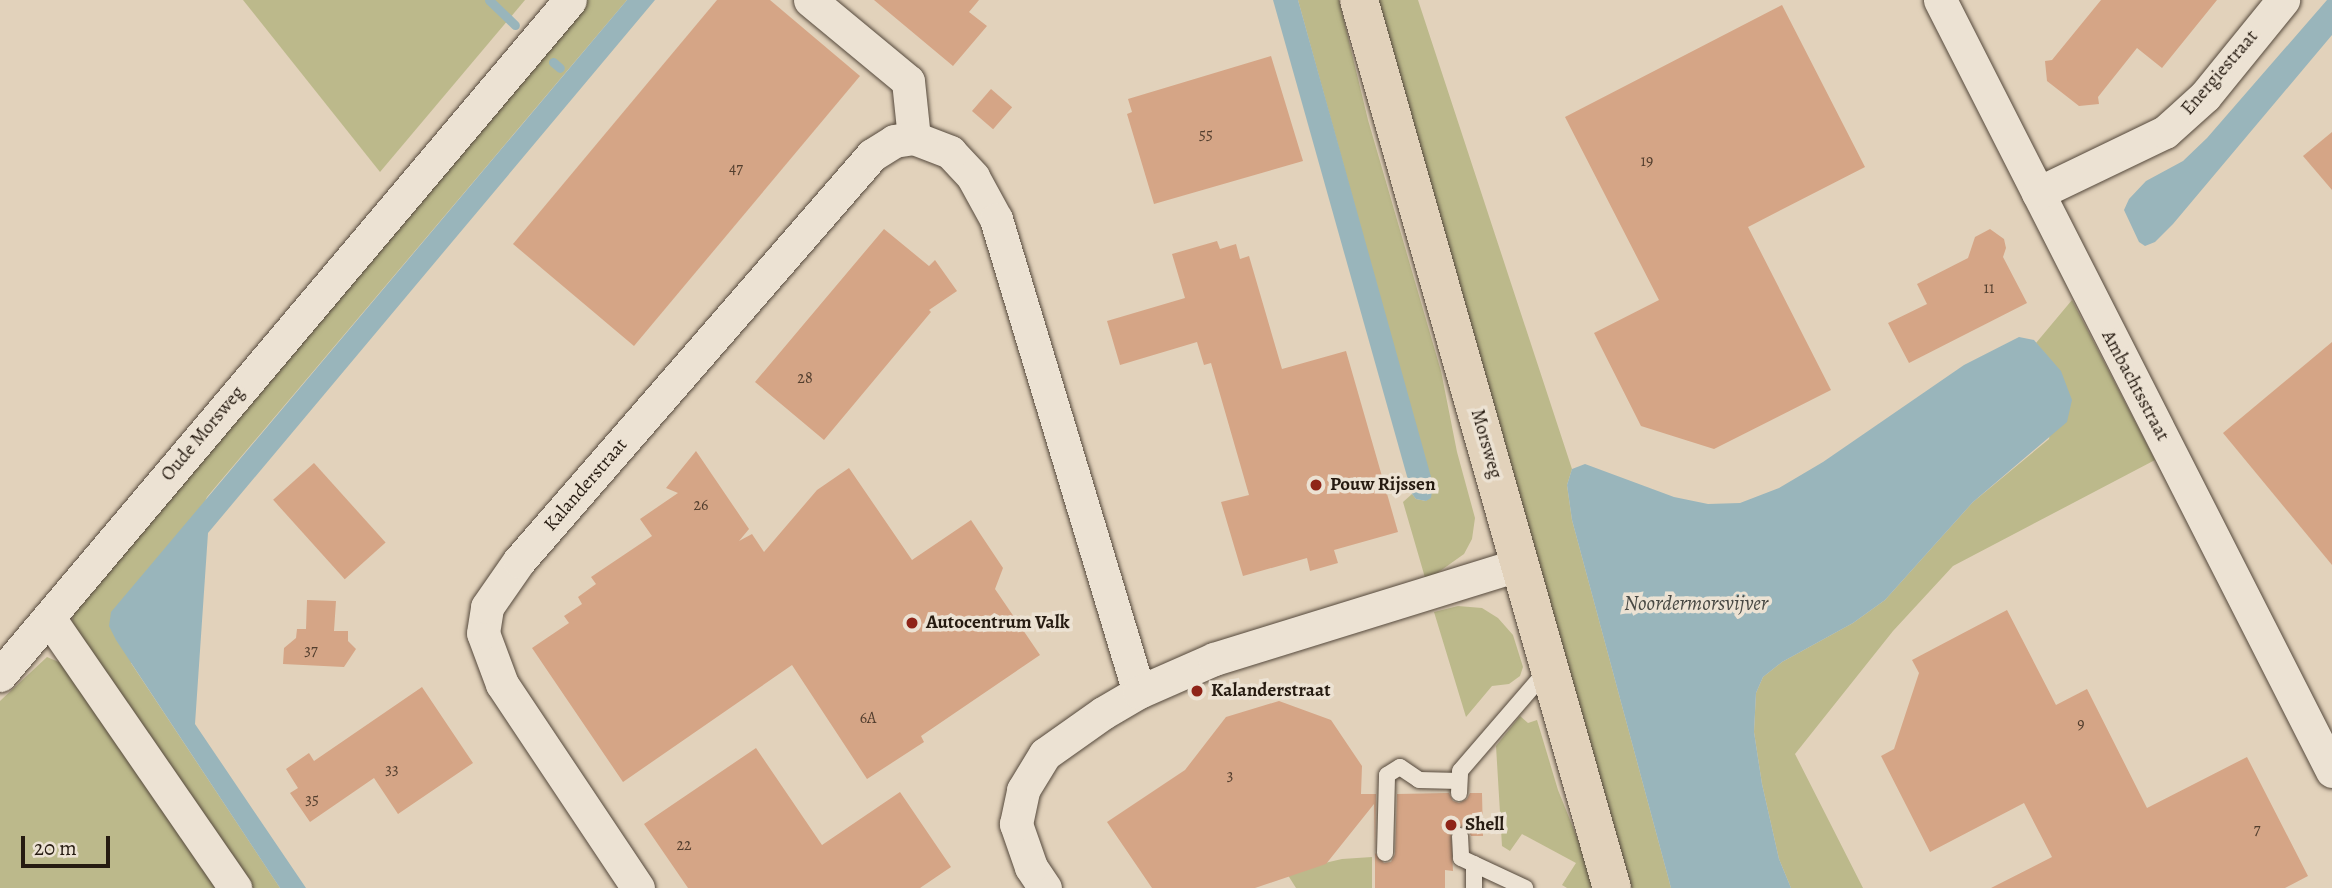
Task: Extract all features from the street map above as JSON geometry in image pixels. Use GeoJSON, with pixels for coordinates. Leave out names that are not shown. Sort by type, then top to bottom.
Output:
{"type":"FeatureCollection","features":[{"type":"Feature","properties":{"kind":"main road","name":"Morsweg"},"geometry":{"type":"LineString","coordinates":[[1359,0],[1612,888]]}},
{"type":"Feature","properties":{"kind":"street","name":"Oude Morsweg"},"geometry":{"type":"LineString","coordinates":[[49,618],[570,0]]}},
{"type":"Feature","properties":{"kind":"street"},"geometry":{"type":"LineString","coordinates":[[810,0],[908,80],[914,138],[940,146],[960,160],[979,187],[996,219],[1139,692]]}},
{"type":"Feature","properties":{"kind":"street","name":"Ambachtsstraat"},"geometry":{"type":"LineString","coordinates":[[1940,0],[2332,771]]}},
{"type":"Feature","properties":{"kind":"street","name":"Energiestraat"},"geometry":{"type":"LineString","coordinates":[[2038,193],[2165,132],[2205,96],[2283,0]]}},
{"type":"Feature","properties":{"kind":"street","name":"Kalanderstraat"},"geometry":{"type":"LineString","coordinates":[[638,888],[502,684],[483,633],[487,607],[519,561],[872,155],[894,141],[914,138]]}},
{"type":"Feature","properties":{"kind":"street"},"geometry":{"type":"LineString","coordinates":[[1045,888],[1031,867],[1016,824],[1023,790],[1045,754],[1103,712],[1139,692],[1214,659],[1520,565]]}},
{"type":"Feature","properties":{"kind":"street"},"geometry":{"type":"LineString","coordinates":[[0,675],[49,618],[235,888]]}},
{"type":"Feature","properties":{"kind":"lane"},"geometry":{"type":"LineString","coordinates":[[1385,853],[1387,775],[1400,767],[1419,780],[1459,787],[1460,771],[1550,667]]}},
{"type":"Feature","properties":{"kind":"lane"},"geometry":{"type":"LineString","coordinates":[[1460,836],[1461,858],[1525,888]]}},
{"type":"Feature","properties":{"kind":"lane"},"geometry":{"type":"LineString","coordinates":[[1474,864],[1474,888]]}},
{"type":"Feature","properties":{"kind":"shaded area"},"geometry":{"type":"Polygon","coordinates":[[[243,0],[525,0],[380,172],[243,0]]]}},
{"type":"Feature","properties":{"kind":"shaded area"},"geometry":{"type":"Polygon","coordinates":[[[582,0],[627,0],[207,497],[131,663],[280,888],[243,888],[72,623],[75,604],[582,0]]]}},
{"type":"Feature","properties":{"kind":"shaded area"},"geometry":{"type":"Polygon","coordinates":[[[1298,0],[1339,0],[1368,120],[1441,371],[1457,452],[1475,518],[1472,539],[1464,554],[1426,581],[1403,502],[1412,494],[1416,499],[1426,501],[1433,490],[1298,0]]]}},
{"type":"Feature","properties":{"kind":"shaded area"},"geometry":{"type":"Polygon","coordinates":[[[1371,0],[1418,0],[1572,469],[1567,485],[1572,520],[1671,888],[1622,888],[1371,0]]]}},
{"type":"Feature","properties":{"kind":"shaded area"},"geometry":{"type":"Polygon","coordinates":[[[2072,300],[2155,460],[1953,566],[1893,631],[1795,754],[1863,888],[1791,888],[1779,859],[1762,784],[1754,732],[1756,693],[1763,677],[1782,662],[1853,623],[1885,600],[1973,502],[2049,439],[2060,371],[2036,343],[2072,300]]]}},
{"type":"Feature","properties":{"kind":"shaded area"},"geometry":{"type":"Polygon","coordinates":[[[1458,606],[1482,608],[1498,618],[1513,635],[1523,667],[1520,676],[1509,684],[1492,686],[1466,717],[1434,612],[1458,606]]]}},
{"type":"Feature","properties":{"kind":"shaded area"},"geometry":{"type":"Polygon","coordinates":[[[47,657],[61,663],[219,888],[0,888],[0,701],[47,657]]]}},
{"type":"Feature","properties":{"kind":"shaded area"},"geometry":{"type":"Polygon","coordinates":[[[1520,716],[1528,723],[1537,720],[1558,790],[1585,857],[1592,887],[1567,888],[1562,885],[1576,863],[1522,834],[1510,851],[1502,846],[1496,746],[1520,716]]]}},
{"type":"Feature","properties":{"kind":"shaded area"},"geometry":{"type":"Polygon","coordinates":[[[1372,857],[1372,888],[1296,888],[1286,872],[1342,859],[1372,857]]]}},
{"type":"Feature","properties":{"kind":"water"},"geometry":{"type":"Polygon","coordinates":[[[627,0],[655,0],[208,533],[195,724],[306,888],[280,888],[116,640],[109,626],[111,612],[627,0]]]}},
{"type":"Feature","properties":{"kind":"water"},"geometry":{"type":"Polygon","coordinates":[[[1273,0],[1298,0],[1433,484],[1431,498],[1426,501],[1416,499],[1412,494],[1273,0]]]}},
{"type":"Feature","properties":{"kind":"water"},"geometry":{"type":"Polygon","coordinates":[[[2327,0],[2332,0],[2332,35],[2173,224],[2155,242],[2145,246],[2139,242],[2124,210],[2129,199],[2146,181],[2183,161],[2207,138],[2327,0]]]}},
{"type":"Feature","properties":{"kind":"water","name":"Noordermorsvijver"},"geometry":{"type":"Polygon","coordinates":[[[2019,337],[2034,340],[2061,371],[2072,400],[2067,422],[1973,502],[1885,600],[1853,623],[1782,662],[1763,677],[1756,693],[1754,732],[1762,784],[1779,859],[1791,888],[1671,888],[1572,520],[1567,485],[1572,469],[1585,464],[1674,497],[1708,504],[1740,503],[1779,488],[1823,462],[1964,365],[2019,337]]]}},
{"type":"Feature","properties":{"kind":"building"},"geometry":{"type":"Polygon","coordinates":[[[717,0],[770,0],[860,76],[634,346],[513,244],[717,0]]]}},
{"type":"Feature","properties":{"kind":"building"},"geometry":{"type":"Polygon","coordinates":[[[874,0],[979,0],[969,12],[987,26],[953,66],[874,0]]]}},
{"type":"Feature","properties":{"kind":"building"},"geometry":{"type":"Polygon","coordinates":[[[2101,0],[2217,0],[2162,68],[2137,48],[2098,97],[2099,104],[2079,106],[2047,81],[2045,61],[2052,60],[2101,0]]]}},
{"type":"Feature","properties":{"kind":"building"},"geometry":{"type":"Polygon","coordinates":[[[1782,5],[1865,167],[1748,227],[1831,390],[1714,449],[1641,426],[1594,333],[1659,300],[1565,117],[1782,5]]]}},
{"type":"Feature","properties":{"kind":"building"},"geometry":{"type":"Polygon","coordinates":[[[1271,56],[1303,161],[1154,204],[1127,114],[1132,112],[1128,99],[1271,56]]]}},
{"type":"Feature","properties":{"kind":"building"},"geometry":{"type":"Polygon","coordinates":[[[991,89],[1012,107],[993,129],[972,111],[991,89]]]}},
{"type":"Feature","properties":{"kind":"building"},"geometry":{"type":"Polygon","coordinates":[[[2332,132],[2332,190],[2303,156],[2332,132]]]}},
{"type":"Feature","properties":{"kind":"building"},"geometry":{"type":"Polygon","coordinates":[[[884,229],[929,266],[935,260],[957,291],[929,310],[931,312],[824,440],[755,382],[884,229]]]}},
{"type":"Feature","properties":{"kind":"building"},"geometry":{"type":"Polygon","coordinates":[[[1990,229],[2004,239],[2006,248],[2003,257],[2027,303],[1909,363],[1888,323],[1927,304],[1917,284],[1968,258],[1975,237],[1990,229]]]}},
{"type":"Feature","properties":{"kind":"building"},"geometry":{"type":"Polygon","coordinates":[[[1217,241],[1220,249],[1236,244],[1240,259],[1249,256],[1282,369],[1346,351],[1398,532],[1334,550],[1338,563],[1310,571],[1307,558],[1243,576],[1221,502],[1249,495],[1211,363],[1204,365],[1197,342],[1120,365],[1107,321],[1185,298],[1172,254],[1217,241]]]}},
{"type":"Feature","properties":{"kind":"building"},"geometry":{"type":"Polygon","coordinates":[[[2332,342],[2332,565],[2223,433],[2332,342]]]}},
{"type":"Feature","properties":{"kind":"building"},"geometry":{"type":"Polygon","coordinates":[[[696,451],[749,529],[739,541],[752,534],[764,552],[817,490],[849,468],[912,560],[971,520],[1003,568],[995,589],[1040,655],[921,736],[924,742],[867,779],[792,665],[623,782],[532,648],[569,623],[564,616],[582,604],[578,597],[596,584],[591,577],[652,536],[640,519],[678,493],[666,488],[696,451]]]}},
{"type":"Feature","properties":{"kind":"building"},"geometry":{"type":"Polygon","coordinates":[[[314,463],[386,543],[345,579],[273,500],[314,463]]]}},
{"type":"Feature","properties":{"kind":"building"},"geometry":{"type":"Polygon","coordinates":[[[307,600],[336,601],[334,631],[348,631],[348,641],[356,649],[344,667],[283,664],[284,648],[296,638],[297,629],[306,629],[307,600]]]}},
{"type":"Feature","properties":{"kind":"building"},"geometry":{"type":"Polygon","coordinates":[[[2007,610],[2056,705],[2087,689],[2147,808],[2247,757],[2308,876],[2285,888],[1991,888],[2052,857],[2024,803],[1930,852],[1881,756],[1894,749],[1919,673],[1912,660],[2007,610]]]}},
{"type":"Feature","properties":{"kind":"building"},"geometry":{"type":"Polygon","coordinates":[[[422,687],[473,763],[398,814],[374,778],[310,822],[290,793],[298,788],[286,769],[309,753],[314,761],[422,687]]]}},
{"type":"Feature","properties":{"kind":"building"},"geometry":{"type":"Polygon","coordinates":[[[1279,701],[1331,720],[1362,766],[1361,794],[1376,794],[1375,851],[1374,804],[1326,864],[1255,888],[1152,888],[1107,822],[1185,770],[1226,717],[1279,701]]]}},
{"type":"Feature","properties":{"kind":"building"},"geometry":{"type":"Polygon","coordinates":[[[756,748],[822,845],[900,792],[951,867],[920,888],[688,888],[644,824],[756,748]]]}},
{"type":"Feature","properties":{"kind":"building"},"geometry":{"type":"Polygon","coordinates":[[[1449,793],[1453,801],[1459,803],[1467,799],[1470,793],[1482,793],[1483,836],[1471,836],[1468,830],[1460,826],[1451,831],[1453,871],[1445,870],[1445,888],[1375,888],[1375,853],[1384,863],[1391,862],[1395,854],[1397,794],[1449,793]]]}},
{"type":"Feature","properties":{"kind":"waterway"},"geometry":{"type":"LineString","coordinates":[[489,0],[515,25]]}},
{"type":"Feature","properties":{"kind":"waterway"},"geometry":{"type":"LineString","coordinates":[[553,62],[560,68]]}},
{"type":"Feature","properties":{"kind":"place","name":"Pouw Rijssen"},"geometry":{"type":"Point","coordinates":[1316,485]}},
{"type":"Feature","properties":{"kind":"place","name":"Autocentrum Valk"},"geometry":{"type":"Point","coordinates":[912,623]}},
{"type":"Feature","properties":{"kind":"place","name":"Kalanderstraat"},"geometry":{"type":"Point","coordinates":[1197,691]}},
{"type":"Feature","properties":{"kind":"place","name":"Shell"},"geometry":{"type":"Point","coordinates":[1451,825]}}]}
